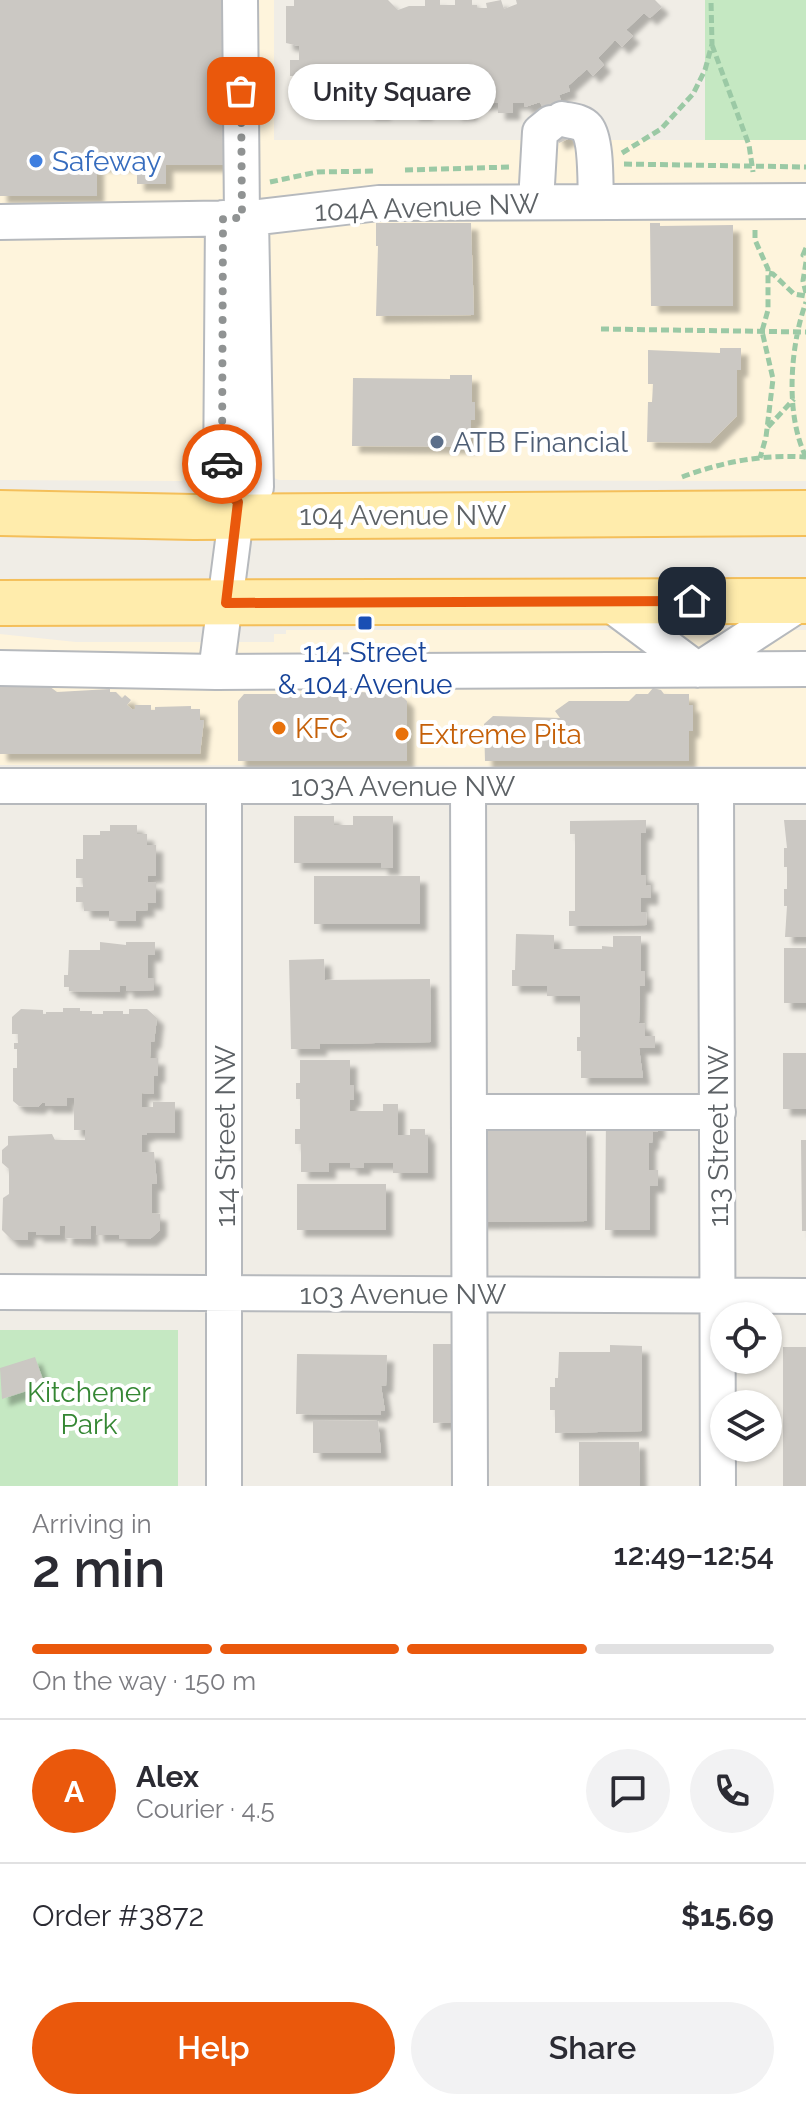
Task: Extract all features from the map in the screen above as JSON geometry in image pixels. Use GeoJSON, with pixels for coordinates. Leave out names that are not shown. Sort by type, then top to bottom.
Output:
{"type":"FeatureCollection","features":[{"type":"Feature","properties":{"kind":"main road","name":"104 Avenue NW"},"geometry":{"type":"LineString","coordinates":[[0,513],[237,509],[806,513]]}},
{"type":"Feature","properties":{"kind":"main road"},"geometry":{"type":"LineString","coordinates":[[0,603],[805,601]]}},
{"type":"Feature","properties":{"kind":"street"},"geometry":{"type":"LineString","coordinates":[[216,672],[237,509],[256,487],[239,218],[240,0]]}},
{"type":"Feature","properties":{"kind":"street"},"geometry":{"type":"LineString","coordinates":[[536,202],[540,132],[557,121],[579,122],[590,132],[596,201]]}},
{"type":"Feature","properties":{"kind":"street","name":"104A Avenue NW"},"geometry":{"type":"LineString","coordinates":[[0,222],[239,218],[379,203],[806,201]]}},
{"type":"Feature","properties":{"kind":"street"},"geometry":{"type":"LineString","coordinates":[[698,670],[805,601]]}},
{"type":"Feature","properties":{"kind":"street"},"geometry":{"type":"LineString","coordinates":[[607,602],[698,670]]}},
{"type":"Feature","properties":{"kind":"street"},"geometry":{"type":"LineString","coordinates":[[0,668],[216,672],[806,669]]}},
{"type":"Feature","properties":{"kind":"street","name":"103A Avenue NW"},"geometry":{"type":"LineString","coordinates":[[0,786],[806,786]]}},
{"type":"Feature","properties":{"kind":"street","name":"114 Street NW"},"geometry":{"type":"LineString","coordinates":[[224,786],[224,1486]]}},
{"type":"Feature","properties":{"kind":"street"},"geometry":{"type":"LineString","coordinates":[[468,786],[470,1486]]}},
{"type":"Feature","properties":{"kind":"street","name":"113 Street NW"},"geometry":{"type":"LineString","coordinates":[[716,786],[718,1486]]}},
{"type":"Feature","properties":{"kind":"street"},"geometry":{"type":"LineString","coordinates":[[470,1112],[718,1112]]}},
{"type":"Feature","properties":{"kind":"street","name":"103 Avenue NW"},"geometry":{"type":"LineString","coordinates":[[0,1292],[806,1296]]}},
{"type":"Feature","properties":{"kind":"path"},"geometry":{"type":"LineString","coordinates":[[712,44],[749,145],[753,168],[755,240],[769,273],[768,310],[762,331],[773,379],[760,458]]}},
{"type":"Feature","properties":{"kind":"path"},"geometry":{"type":"LineString","coordinates":[[615,164],[806,167]]}},
{"type":"Feature","properties":{"kind":"path"},"geometry":{"type":"LineString","coordinates":[[806,248],[803,255],[806,255]]}},
{"type":"Feature","properties":{"kind":"path"},"geometry":{"type":"LineString","coordinates":[[769,273],[799,296],[806,294],[803,281],[806,262]]}},
{"type":"Feature","properties":{"kind":"path"},"geometry":{"type":"LineString","coordinates":[[671,482],[723,463],[806,457],[796,439],[794,352],[806,302]]}},
{"type":"Feature","properties":{"kind":"path"},"geometry":{"type":"LineString","coordinates":[[601,329],[806,332]]}},
{"type":"Feature","properties":{"kind":"path"},"geometry":{"type":"LineString","coordinates":[[767,428],[794,399]]}},
{"type":"Feature","properties":{"kind":"shaded area"},"geometry":{"type":"Polygon","coordinates":[[[0,0],[274,0],[274,140],[806,140],[806,481],[0,480],[0,0]]]}},
{"type":"Feature","properties":{"kind":"shaded area"},"geometry":{"type":"Polygon","coordinates":[[[286,630],[806,630],[806,766],[0,765],[0,634],[76,642],[274,642],[274,634],[286,634],[286,630]]]}},
{"type":"Feature","properties":{"kind":"green space"},"geometry":{"type":"Polygon","coordinates":[[[705,0],[806,0],[806,140],[705,140],[705,0]]]}},
{"type":"Feature","properties":{"kind":"green space","name":"Kitchener Park"},"geometry":{"type":"Polygon","coordinates":[[[0,1330],[178,1330],[178,1486],[0,1486],[0,1330]]]}},
{"type":"Feature","properties":{"kind":"building"},"geometry":{"type":"Polygon","coordinates":[[[0,0],[229,0],[228,165],[166,165],[166,184],[137,184],[137,165],[97,165],[97,196],[0,196],[0,0]]]}},
{"type":"Feature","properties":{"kind":"building"},"geometry":{"type":"Polygon","coordinates":[[[294,0],[388,0],[398,10],[425,6],[425,0],[440,0],[440,5],[455,5],[455,0],[472,0],[472,5],[477,5],[477,8],[487,8],[486,3],[501,0],[504,9],[517,4],[516,0],[655,0],[662,7],[650,18],[644,13],[626,30],[633,36],[622,47],[615,40],[598,58],[604,65],[593,76],[587,69],[568,86],[570,91],[559,95],[563,106],[558,108],[570,138],[559,143],[540,102],[525,107],[524,103],[513,103],[513,113],[498,113],[498,103],[470,103],[470,113],[455,113],[455,103],[426,103],[426,113],[412,113],[412,103],[384,103],[384,113],[368,113],[368,104],[353,104],[353,101],[340,101],[340,110],[324,110],[324,101],[299,76],[290,76],[290,60],[299,60],[299,46],[286,43],[286,6],[294,6],[294,0]]]}},
{"type":"Feature","properties":{"kind":"building"},"geometry":{"type":"Polygon","coordinates":[[[376,223],[471,223],[474,315],[376,316],[376,223]]]}},
{"type":"Feature","properties":{"kind":"building"},"geometry":{"type":"Polygon","coordinates":[[[650,223],[660,223],[660,226],[733,225],[733,306],[651,306],[650,223]]]}},
{"type":"Feature","properties":{"kind":"building"},"geometry":{"type":"Polygon","coordinates":[[[720,348],[741,348],[741,370],[737,370],[737,416],[710,443],[647,442],[648,402],[652,402],[653,384],[648,384],[648,350],[720,353],[720,348]]]}},
{"type":"Feature","properties":{"kind":"building"},"geometry":{"type":"Polygon","coordinates":[[[450,375],[472,375],[475,420],[471,420],[471,447],[352,446],[353,378],[450,379],[450,375]]]}},
{"type":"Feature","properties":{"kind":"building"},"geometry":{"type":"Polygon","coordinates":[[[0,686],[49,686],[57,692],[110,689],[110,692],[116,692],[122,698],[125,695],[131,700],[127,705],[132,709],[135,705],[151,705],[151,710],[155,707],[191,706],[191,709],[200,709],[200,720],[204,720],[200,754],[0,754],[0,686]]]}},
{"type":"Feature","properties":{"kind":"building"},"geometry":{"type":"Polygon","coordinates":[[[653,688],[664,694],[689,694],[689,705],[693,705],[693,731],[689,731],[689,761],[485,761],[484,724],[493,716],[560,718],[555,711],[569,701],[629,701],[636,694],[648,694],[653,688]]]}},
{"type":"Feature","properties":{"kind":"building"},"geometry":{"type":"Polygon","coordinates":[[[361,692],[401,695],[407,701],[407,761],[238,761],[238,701],[244,694],[361,692]]]}},
{"type":"Feature","properties":{"kind":"building"},"geometry":{"type":"Polygon","coordinates":[[[294,816],[334,816],[334,825],[353,825],[353,816],[393,816],[393,868],[381,868],[381,863],[294,863],[294,816]]]}},
{"type":"Feature","properties":{"kind":"building"},"geometry":{"type":"Polygon","coordinates":[[[646,820],[646,833],[641,833],[641,875],[646,875],[646,886],[651,885],[651,898],[641,898],[641,912],[646,912],[647,925],[569,926],[569,911],[575,911],[575,834],[570,834],[570,821],[646,820]]]}},
{"type":"Feature","properties":{"kind":"building"},"geometry":{"type":"Polygon","coordinates":[[[784,820],[806,820],[806,937],[785,937],[787,867],[784,867],[784,848],[787,848],[784,820]]]}},
{"type":"Feature","properties":{"kind":"building"},"geometry":{"type":"Polygon","coordinates":[[[110,825],[137,825],[137,834],[147,834],[147,845],[156,845],[156,876],[148,876],[148,882],[156,882],[156,903],[147,903],[148,910],[136,911],[136,921],[109,921],[109,911],[84,911],[83,902],[76,902],[76,887],[83,887],[83,878],[76,878],[76,859],[83,859],[83,835],[100,835],[100,831],[110,831],[110,825]]]}},
{"type":"Feature","properties":{"kind":"building"},"geometry":{"type":"Polygon","coordinates":[[[314,876],[420,876],[420,924],[314,924],[314,876]]]}},
{"type":"Feature","properties":{"kind":"building"},"geometry":{"type":"Polygon","coordinates":[[[516,934],[554,935],[554,949],[602,949],[602,946],[613,947],[613,936],[641,936],[641,971],[645,971],[645,986],[640,986],[639,1023],[645,1024],[645,1036],[655,1036],[655,1048],[639,1048],[643,1078],[581,1078],[581,1051],[577,1051],[580,996],[547,996],[547,986],[512,986],[516,934]]]}},
{"type":"Feature","properties":{"kind":"building"},"geometry":{"type":"Polygon","coordinates":[[[100,942],[126,945],[126,942],[155,942],[155,955],[148,955],[148,978],[154,978],[154,990],[126,991],[126,986],[120,986],[120,992],[69,991],[69,987],[64,987],[69,950],[100,950],[100,942]]]}},
{"type":"Feature","properties":{"kind":"building"},"geometry":{"type":"Polygon","coordinates":[[[784,948],[806,948],[806,1003],[784,1003],[784,948]]]}},
{"type":"Feature","properties":{"kind":"building"},"geometry":{"type":"Polygon","coordinates":[[[324,959],[325,980],[430,979],[431,1042],[320,1044],[320,1049],[291,1049],[289,960],[324,959]]]}},
{"type":"Feature","properties":{"kind":"building"},"geometry":{"type":"Polygon","coordinates":[[[63,1008],[80,1008],[80,1011],[92,1011],[92,1014],[123,1011],[123,1014],[129,1014],[129,1009],[147,1009],[157,1018],[150,1058],[158,1058],[158,1076],[154,1076],[154,1094],[142,1093],[142,1107],[153,1107],[153,1102],[175,1102],[175,1133],[142,1135],[142,1152],[154,1152],[157,1184],[152,1184],[152,1213],[160,1214],[160,1230],[150,1239],[96,1235],[96,1226],[91,1226],[91,1239],[65,1238],[65,1226],[60,1226],[60,1235],[28,1232],[28,1240],[12,1240],[2,1230],[3,1198],[9,1194],[9,1169],[2,1163],[2,1150],[8,1145],[8,1136],[52,1134],[55,1140],[85,1140],[85,1130],[74,1130],[74,1098],[67,1098],[67,1106],[45,1106],[42,1103],[38,1107],[19,1106],[13,1101],[13,1068],[17,1068],[14,1043],[18,1043],[18,1034],[12,1034],[12,1017],[21,1009],[43,1010],[46,1014],[63,1012],[63,1008]]]}},
{"type":"Feature","properties":{"kind":"building"},"geometry":{"type":"Polygon","coordinates":[[[783,1053],[806,1053],[806,1109],[783,1109],[783,1053]]]}},
{"type":"Feature","properties":{"kind":"building"},"geometry":{"type":"Polygon","coordinates":[[[300,1060],[350,1060],[350,1085],[354,1085],[354,1100],[350,1100],[350,1111],[383,1111],[383,1104],[398,1104],[398,1135],[410,1135],[410,1129],[425,1129],[425,1135],[428,1135],[428,1173],[393,1173],[393,1163],[364,1163],[364,1168],[350,1168],[350,1163],[329,1163],[329,1172],[301,1172],[301,1144],[295,1144],[295,1129],[300,1129],[300,1099],[296,1099],[296,1083],[300,1083],[300,1060]]]}},
{"type":"Feature","properties":{"kind":"building"},"geometry":{"type":"Polygon","coordinates":[[[606,1116],[658,1121],[658,1132],[653,1132],[652,1143],[649,1143],[649,1170],[658,1170],[658,1186],[650,1186],[650,1230],[605,1230],[606,1116]]]}},
{"type":"Feature","properties":{"kind":"building"},"geometry":{"type":"Polygon","coordinates":[[[586,1128],[587,1221],[477,1222],[476,1129],[586,1128]]]}},
{"type":"Feature","properties":{"kind":"building"},"geometry":{"type":"Polygon","coordinates":[[[801,1140],[806,1140],[806,1231],[802,1231],[801,1140]]]}},
{"type":"Feature","properties":{"kind":"building"},"geometry":{"type":"Polygon","coordinates":[[[297,1184],[386,1184],[386,1230],[297,1230],[297,1184]]]}},
{"type":"Feature","properties":{"kind":"building"},"geometry":{"type":"Polygon","coordinates":[[[433,1344],[455,1344],[455,1422],[433,1423],[433,1344]]]}},
{"type":"Feature","properties":{"kind":"building"},"geometry":{"type":"Polygon","coordinates":[[[610,1345],[642,1346],[642,1431],[555,1433],[555,1410],[550,1410],[550,1387],[555,1387],[555,1378],[558,1378],[559,1352],[610,1352],[610,1345]]]}},
{"type":"Feature","properties":{"kind":"building"},"geometry":{"type":"Polygon","coordinates":[[[783,1347],[806,1347],[806,1486],[783,1486],[783,1347]]]}},
{"type":"Feature","properties":{"kind":"building"},"geometry":{"type":"Polygon","coordinates":[[[297,1354],[387,1355],[386,1386],[381,1386],[385,1411],[381,1411],[381,1415],[296,1414],[297,1354]]]}},
{"type":"Feature","properties":{"kind":"building"},"geometry":{"type":"Polygon","coordinates":[[[35,1357],[45,1385],[2,1399],[0,1368],[35,1357]]]}},
{"type":"Feature","properties":{"kind":"building"},"geometry":{"type":"Polygon","coordinates":[[[313,1420],[378,1421],[381,1453],[313,1453],[313,1420]]]}},
{"type":"Feature","properties":{"kind":"building"},"geometry":{"type":"Polygon","coordinates":[[[579,1442],[639,1442],[640,1486],[579,1486],[579,1442]]]}},
{"type":"Feature","properties":{"kind":"way so far"},"geometry":{"type":"LineString","coordinates":[[222,464],[223,218],[242,218],[241,91]]}},
{"type":"Feature","properties":{"kind":"place","name":"Unity Square"},"geometry":{"type":"Point","coordinates":[241,91]}},
{"type":"Feature","properties":{"kind":"place","name":"Safeway"},"geometry":{"type":"Point","coordinates":[36,161]}},
{"type":"Feature","properties":{"kind":"place","name":"ATB Financial"},"geometry":{"type":"Point","coordinates":[437,442]}},
{"type":"Feature","properties":{"kind":"place","name":"114 Street & 104 Avenue"},"geometry":{"type":"Point","coordinates":[365,623]}},
{"type":"Feature","properties":{"kind":"place","name":"KFC"},"geometry":{"type":"Point","coordinates":[279,728]}},
{"type":"Feature","properties":{"kind":"place","name":"Extreme Pita"},"geometry":{"type":"Point","coordinates":[402,734]}},
{"type":"Feature","properties":{"kind":"route"},"geometry":{"type":"LineString","coordinates":[[222,464],[221,486],[238,502],[226,603],[692,601]]}}]}
